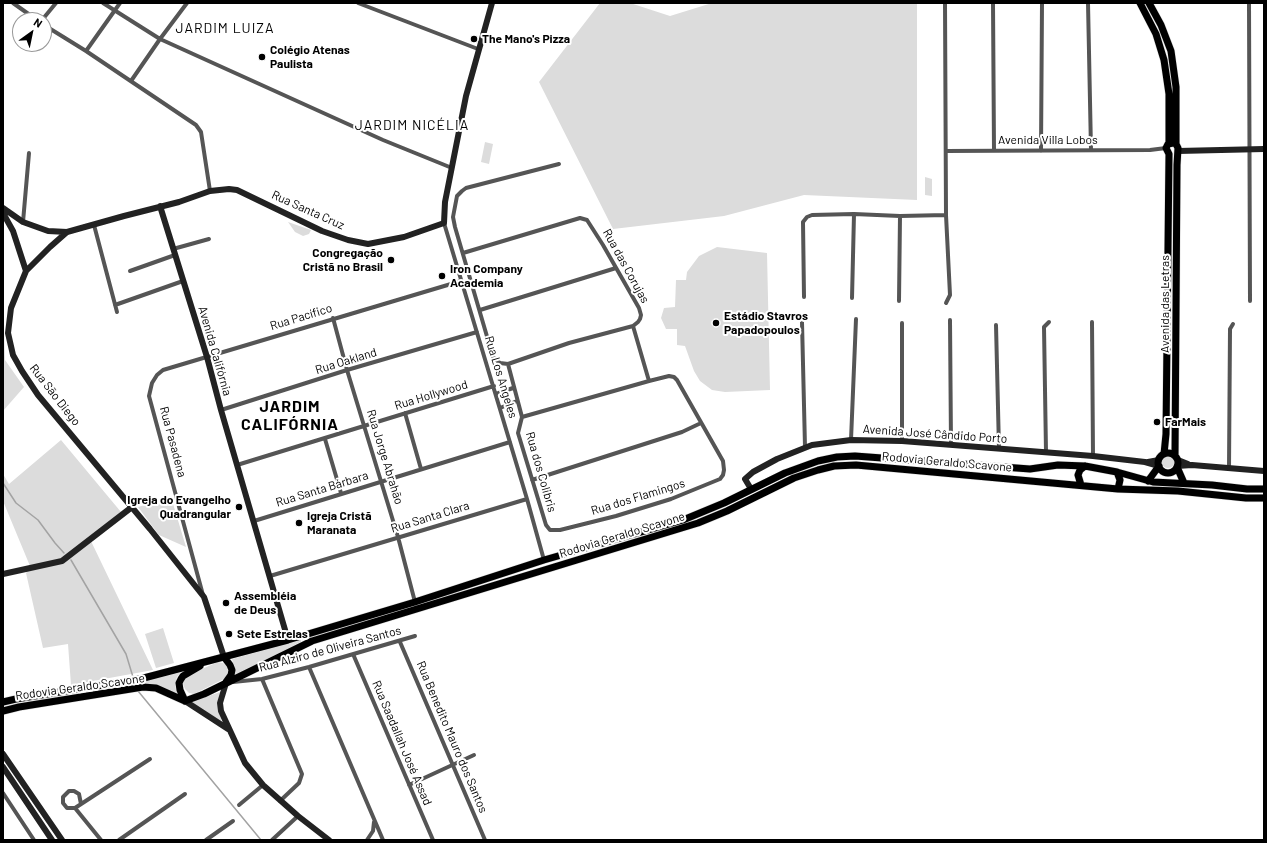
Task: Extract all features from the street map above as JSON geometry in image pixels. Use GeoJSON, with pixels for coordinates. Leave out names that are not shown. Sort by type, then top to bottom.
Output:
{"type":"FeatureCollection","features":[{"type":"Feature","properties":{"kind":"main road"},"geometry":{"type":"LineString","coordinates":[[444,223],[445,202],[466,96],[492,3]]}},
{"type":"Feature","properties":{"kind":"main road","name":"Avenida das Letras"},"geometry":{"type":"LineString","coordinates":[[1140,3],[1156,34],[1164,60],[1169,94],[1172,149],[1177,462]]}},
{"type":"Feature","properties":{"kind":"main road","name":"Avenida das Letras"},"geometry":{"type":"LineString","coordinates":[[1149,3],[1161,25],[1171,51],[1176,87],[1172,149],[1166,434],[1164,454]]}},
{"type":"Feature","properties":{"kind":"main road"},"geometry":{"type":"LineString","coordinates":[[1172,149],[1264,149]]}},
{"type":"Feature","properties":{"kind":"main road","name":"Rua Santa Cruz"},"geometry":{"type":"LineString","coordinates":[[210,191],[229,189],[236,190],[322,231],[348,240],[368,244],[404,237],[444,223]]}},
{"type":"Feature","properties":{"kind":"main road"},"geometry":{"type":"LineString","coordinates":[[160,206],[179,202],[210,191]]}},
{"type":"Feature","properties":{"kind":"main road","name":"Rua São Diego"},"geometry":{"type":"LineString","coordinates":[[160,206],[67,232],[26,270],[11,308],[8,333],[13,355],[38,395],[132,507],[204,597]]}},
{"type":"Feature","properties":{"kind":"main road","name":"Avenida Califórnia"},"geometry":{"type":"LineString","coordinates":[[160,206],[207,356],[221,410],[288,640]]}},
{"type":"Feature","properties":{"kind":"main road"},"geometry":{"type":"LineString","coordinates":[[3,208],[23,222],[48,231],[67,232]]}},
{"type":"Feature","properties":{"kind":"main road"},"geometry":{"type":"LineString","coordinates":[[3,213],[13,231],[26,270]]}},
{"type":"Feature","properties":{"kind":"main road"},"geometry":{"type":"LineString","coordinates":[[13,231],[18,224],[23,222]]}},
{"type":"Feature","properties":{"kind":"main road"},"geometry":{"type":"LineString","coordinates":[[48,231],[51,239],[50,247]]}},
{"type":"Feature","properties":{"kind":"main road","name":"Avenida José Cândido Porto"},"geometry":{"type":"LineString","coordinates":[[751,489],[745,478],[777,459],[805,447],[819,443],[851,440],[902,441],[1046,452],[1159,464]]}},
{"type":"Feature","properties":{"kind":"main road"},"geometry":{"type":"LineString","coordinates":[[1148,481],[1164,454],[1170,453],[1177,462],[1184,483],[1178,492]]}},
{"type":"Feature","properties":{"kind":"main road","name":"Rodovia Geraldo Scavone"},"geometry":{"type":"LineString","coordinates":[[3,702],[140,679],[288,640],[415,602],[544,560],[683,520],[705,512],[791,471],[818,461],[837,457],[855,456],[1030,469],[1058,465],[1085,466],[1117,472],[1148,481],[1168,484],[1184,483],[1247,489],[1264,489]]}},
{"type":"Feature","properties":{"kind":"main road"},"geometry":{"type":"LineString","coordinates":[[1159,464],[1166,472],[1172,472],[1177,462]]}},
{"type":"Feature","properties":{"kind":"main road"},"geometry":{"type":"LineString","coordinates":[[1177,462],[1192,465],[1264,470]]}},
{"type":"Feature","properties":{"kind":"main road","name":"Rodovia Geraldo Scavone"},"geometry":{"type":"LineString","coordinates":[[3,711],[19,706],[143,687],[156,688],[185,701],[204,694],[312,641],[698,523],[794,478],[825,468],[856,465],[1118,489],[1264,498]]}},
{"type":"Feature","properties":{"kind":"main road"},"geometry":{"type":"LineString","coordinates":[[1081,485],[1078,475],[1080,470],[1085,466]]}},
{"type":"Feature","properties":{"kind":"main road"},"geometry":{"type":"LineString","coordinates":[[1117,472],[1120,480],[1118,489]]}},
{"type":"Feature","properties":{"kind":"main road"},"geometry":{"type":"LineString","coordinates":[[3,574],[62,561],[132,507]]}},
{"type":"Feature","properties":{"kind":"main road","name":"Rua Pasadena"},"geometry":{"type":"LineString","coordinates":[[204,597],[224,658]]}},
{"type":"Feature","properties":{"kind":"main road"},"geometry":{"type":"LineString","coordinates":[[224,658],[232,670],[220,703],[221,711],[245,763],[263,785],[280,801],[329,840]]}},
{"type":"Feature","properties":{"kind":"main road"},"geometry":{"type":"LineString","coordinates":[[213,660],[183,676],[179,683],[180,690],[185,701],[228,729]]}},
{"type":"Feature","properties":{"kind":"main road"},"geometry":{"type":"LineString","coordinates":[[3,754],[62,840]]}},
{"type":"Feature","properties":{"kind":"main road"},"geometry":{"type":"LineString","coordinates":[[3,768],[52,840]]}},
{"type":"Feature","properties":{"kind":"street"},"geometry":{"type":"LineString","coordinates":[[13,3],[26,12]]}},
{"type":"Feature","properties":{"kind":"street"},"geometry":{"type":"LineString","coordinates":[[49,12],[56,3]]}},
{"type":"Feature","properties":{"kind":"street"},"geometry":{"type":"LineString","coordinates":[[103,3],[160,40],[383,140],[452,168]]}},
{"type":"Feature","properties":{"kind":"street"},"geometry":{"type":"LineString","coordinates":[[86,51],[120,3]]}},
{"type":"Feature","properties":{"kind":"street"},"geometry":{"type":"LineString","coordinates":[[131,81],[187,3]]}},
{"type":"Feature","properties":{"kind":"street"},"geometry":{"type":"LineString","coordinates":[[358,3],[478,49]]}},
{"type":"Feature","properties":{"kind":"street"},"geometry":{"type":"LineString","coordinates":[[946,3],[946,215],[950,295],[946,303]]}},
{"type":"Feature","properties":{"kind":"street"},"geometry":{"type":"LineString","coordinates":[[993,3],[994,151]]}},
{"type":"Feature","properties":{"kind":"street"},"geometry":{"type":"LineString","coordinates":[[1041,151],[1042,3]]}},
{"type":"Feature","properties":{"kind":"street"},"geometry":{"type":"LineString","coordinates":[[1088,3],[1091,150]]}},
{"type":"Feature","properties":{"kind":"street"},"geometry":{"type":"LineString","coordinates":[[1249,3],[1250,301]]}},
{"type":"Feature","properties":{"kind":"street"},"geometry":{"type":"LineString","coordinates":[[52,30],[196,125],[201,132],[210,191]]}},
{"type":"Feature","properties":{"kind":"street","name":"Avenida Villa Lobos"},"geometry":{"type":"LineString","coordinates":[[946,151],[1172,149]]}},
{"type":"Feature","properties":{"kind":"street"},"geometry":{"type":"LineString","coordinates":[[23,222],[29,153]]}},
{"type":"Feature","properties":{"kind":"street"},"geometry":{"type":"LineString","coordinates":[[559,164],[466,188],[457,196],[453,217],[493,357],[500,363],[508,364],[569,343],[633,326],[649,381]]}},
{"type":"Feature","properties":{"kind":"street"},"geometry":{"type":"LineString","coordinates":[[804,297],[804,218],[812,215],[854,214],[900,216],[946,215]]}},
{"type":"Feature","properties":{"kind":"street"},"geometry":{"type":"LineString","coordinates":[[852,298],[854,214]]}},
{"type":"Feature","properties":{"kind":"street"},"geometry":{"type":"LineString","coordinates":[[899,301],[900,216]]}},
{"type":"Feature","properties":{"kind":"street","name":"Rua das Corujas"},"geometry":{"type":"LineString","coordinates":[[463,253],[583,218],[590,222],[639,308],[641,315],[638,322],[633,326]]}},
{"type":"Feature","properties":{"kind":"street","name":"Rua Los Angeles"},"geometry":{"type":"LineString","coordinates":[[444,223],[528,499],[544,560]]}},
{"type":"Feature","properties":{"kind":"street"},"geometry":{"type":"LineString","coordinates":[[94,224],[117,312]]}},
{"type":"Feature","properties":{"kind":"street"},"geometry":{"type":"LineString","coordinates":[[130,271],[209,239]]}},
{"type":"Feature","properties":{"kind":"street"},"geometry":{"type":"LineString","coordinates":[[480,310],[616,268]]}},
{"type":"Feature","properties":{"kind":"street","name":"Rua Pacífico"},"geometry":{"type":"LineString","coordinates":[[152,383],[157,375],[163,370],[461,280]]}},
{"type":"Feature","properties":{"kind":"street"},"geometry":{"type":"LineString","coordinates":[[115,305],[183,281]]}},
{"type":"Feature","properties":{"kind":"street","name":"Rua Jorge Abrahão"},"geometry":{"type":"LineString","coordinates":[[334,318],[347,370],[382,480],[415,602]]}},
{"type":"Feature","properties":{"kind":"street"},"geometry":{"type":"LineString","coordinates":[[851,440],[856,319]]}},
{"type":"Feature","properties":{"kind":"street"},"geometry":{"type":"LineString","coordinates":[[950,320],[951,445]]}},
{"type":"Feature","properties":{"kind":"street"},"geometry":{"type":"LineString","coordinates":[[802,322],[805,447]]}},
{"type":"Feature","properties":{"kind":"street"},"geometry":{"type":"LineString","coordinates":[[1046,452],[1044,327],[1049,322]]}},
{"type":"Feature","properties":{"kind":"street"},"geometry":{"type":"LineString","coordinates":[[1092,322],[1093,456]]}},
{"type":"Feature","properties":{"kind":"street"},"geometry":{"type":"LineString","coordinates":[[902,323],[902,441]]}},
{"type":"Feature","properties":{"kind":"street"},"geometry":{"type":"LineString","coordinates":[[1229,468],[1230,329],[1232,324]]}},
{"type":"Feature","properties":{"kind":"street"},"geometry":{"type":"LineString","coordinates":[[996,325],[999,449]]}},
{"type":"Feature","properties":{"kind":"street","name":"Rua Oakland"},"geometry":{"type":"LineString","coordinates":[[221,410],[347,370],[477,332]]}},
{"type":"Feature","properties":{"kind":"street","name":"Rua dos Colibris"},"geometry":{"type":"LineString","coordinates":[[508,364],[513,388],[522,417],[518,433],[546,525],[550,530]]}},
{"type":"Feature","properties":{"kind":"street"},"geometry":{"type":"LineString","coordinates":[[522,417],[668,376],[675,378],[701,423],[682,432],[532,480]]}},
{"type":"Feature","properties":{"kind":"street","name":"Rua Pasadena"},"geometry":{"type":"LineString","coordinates":[[152,383],[149,396],[204,597]]}},
{"type":"Feature","properties":{"kind":"street","name":"Rua Hollywood"},"geometry":{"type":"LineString","coordinates":[[237,465],[494,386]]}},
{"type":"Feature","properties":{"kind":"street"},"geometry":{"type":"LineString","coordinates":[[496,394],[513,388]]}},
{"type":"Feature","properties":{"kind":"street"},"geometry":{"type":"LineString","coordinates":[[500,408],[517,401]]}},
{"type":"Feature","properties":{"kind":"street"},"geometry":{"type":"LineString","coordinates":[[405,413],[421,469]]}},
{"type":"Feature","properties":{"kind":"street","name":"Rua dos Flamingos"},"geometry":{"type":"LineString","coordinates":[[550,530],[560,530],[616,516],[671,499],[720,479],[724,470],[723,461],[701,423]]}},
{"type":"Feature","properties":{"kind":"street"},"geometry":{"type":"LineString","coordinates":[[325,439],[341,494]]}},
{"type":"Feature","properties":{"kind":"street","name":"Rua Santa Bárbara"},"geometry":{"type":"LineString","coordinates":[[254,521],[382,480],[510,442]]}},
{"type":"Feature","properties":{"kind":"street","name":"Rua Santa Clara"},"geometry":{"type":"LineString","coordinates":[[270,576],[528,499]]}},
{"type":"Feature","properties":{"kind":"street"},"geometry":{"type":"LineString","coordinates":[[190,579],[194,579],[198,576]]}},
{"type":"Feature","properties":{"kind":"street","name":"Rua Alziro de Oliveira Santos"},"geometry":{"type":"LineString","coordinates":[[226,683],[262,679],[400,642],[415,636]]}},
{"type":"Feature","properties":{"kind":"street","name":"Rua Benedito Mauro dos Santos"},"geometry":{"type":"LineString","coordinates":[[400,642],[485,840]]}},
{"type":"Feature","properties":{"kind":"street","name":"Rua Saadallah José Assad"},"geometry":{"type":"LineString","coordinates":[[353,654],[433,840]]}},
{"type":"Feature","properties":{"kind":"street"},"geometry":{"type":"LineString","coordinates":[[309,667],[383,840]]}},
{"type":"Feature","properties":{"kind":"street"},"geometry":{"type":"LineString","coordinates":[[262,679],[302,774],[299,783],[280,801]]}},
{"type":"Feature","properties":{"kind":"street"},"geometry":{"type":"LineString","coordinates":[[409,784],[474,755]]}},
{"type":"Feature","properties":{"kind":"street"},"geometry":{"type":"LineString","coordinates":[[81,804],[81,797],[77,792],[72,790],[66,792],[62,800],[64,806],[70,809],[75,808],[150,759]]}},
{"type":"Feature","properties":{"kind":"street"},"geometry":{"type":"LineString","coordinates":[[239,805],[263,785]]}},
{"type":"Feature","properties":{"kind":"street"},"geometry":{"type":"LineString","coordinates":[[119,840],[185,794]]}},
{"type":"Feature","properties":{"kind":"street"},"geometry":{"type":"LineString","coordinates":[[4,795],[34,840]]}},
{"type":"Feature","properties":{"kind":"street"},"geometry":{"type":"LineString","coordinates":[[75,808],[101,840]]}},
{"type":"Feature","properties":{"kind":"street"},"geometry":{"type":"LineString","coordinates":[[272,840],[298,816]]}},
{"type":"Feature","properties":{"kind":"street"},"geometry":{"type":"LineString","coordinates":[[206,840],[233,821]]}},
{"type":"Feature","properties":{"kind":"street"},"geometry":{"type":"LineString","coordinates":[[367,840],[373,831],[374,821]]}},
{"type":"Feature","properties":{"kind":"shaded area"},"geometry":{"type":"Polygon","coordinates":[[[600,3],[630,3],[670,16],[712,3],[917,3],[917,200],[804,195],[724,216],[613,229],[539,82],[600,3]]]}},
{"type":"Feature","properties":{"kind":"shaded area"},"geometry":{"type":"Polygon","coordinates":[[[485,142],[493,144],[489,164],[481,162],[485,142]]]}},
{"type":"Feature","properties":{"kind":"shaded area"},"geometry":{"type":"Polygon","coordinates":[[[925,177],[932,179],[932,196],[925,195],[925,177]]]}},
{"type":"Feature","properties":{"kind":"shaded area"},"geometry":{"type":"Polygon","coordinates":[[[288,222],[311,230],[309,234],[303,236],[295,232],[288,222]]]}},
{"type":"Feature","properties":{"kind":"shaded area","name":"Estádio Stavros Papadopoulos"},"geometry":{"type":"Polygon","coordinates":[[[717,247],[767,253],[770,390],[725,392],[712,390],[700,381],[694,371],[685,346],[677,345],[677,329],[666,329],[661,318],[664,308],[675,307],[676,280],[686,280],[687,272],[699,256],[717,247]]]}},
{"type":"Feature","properties":{"kind":"shaded area"},"geometry":{"type":"Polygon","coordinates":[[[3,297],[5,360],[24,387],[3,411],[3,297]]]}},
{"type":"Feature","properties":{"kind":"shaded area"},"geometry":{"type":"Polygon","coordinates":[[[61,440],[121,512],[89,537],[153,670],[71,685],[68,644],[43,648],[26,573],[30,566],[3,501],[3,474],[9,484],[61,440]]]}},
{"type":"Feature","properties":{"kind":"shaded area"},"geometry":{"type":"Polygon","coordinates":[[[1168,454],[1173,456],[1175,461],[1173,466],[1168,468],[1163,466],[1161,461],[1163,456],[1168,454]]]}},
{"type":"Feature","properties":{"kind":"shaded area"},"geometry":{"type":"Polygon","coordinates":[[[171,497],[186,547],[159,535],[138,507],[171,497]]]}},
{"type":"Feature","properties":{"kind":"shaded area"},"geometry":{"type":"Polygon","coordinates":[[[163,628],[174,663],[156,668],[145,634],[163,628]]]}},
{"type":"Feature","properties":{"kind":"shaded area"},"geometry":{"type":"Polygon","coordinates":[[[301,640],[301,642],[234,677],[234,666],[232,659],[301,640]]]}},
{"type":"Feature","properties":{"kind":"shaded area"},"geometry":{"type":"Polygon","coordinates":[[[218,662],[227,666],[228,671],[226,678],[194,694],[189,693],[185,689],[183,684],[184,679],[195,672],[218,662]]]}},
{"type":"Feature","properties":{"kind":"shaded area"},"geometry":{"type":"Polygon","coordinates":[[[181,672],[177,677],[175,684],[178,696],[141,684],[134,684],[181,672]]]}},
{"type":"Feature","properties":{"kind":"shaded area"},"geometry":{"type":"Polygon","coordinates":[[[220,692],[218,709],[222,722],[191,702],[220,692]]]}},
{"type":"Feature","properties":{"kind":"waterway"},"geometry":{"type":"LineString","coordinates":[[3,483],[16,503],[38,520],[64,553]]}},
{"type":"Feature","properties":{"kind":"waterway"},"geometry":{"type":"LineString","coordinates":[[71,560],[126,654],[133,677]]}},
{"type":"Feature","properties":{"kind":"waterway"},"geometry":{"type":"LineString","coordinates":[[138,691],[261,840]]}},
{"type":"Feature","properties":{"kind":"place","name":"The Mano's Pizza"},"geometry":{"type":"Point","coordinates":[474,39]}},
{"type":"Feature","properties":{"kind":"place","name":"Colégio Atenas Paulista"},"geometry":{"type":"Point","coordinates":[262,57]}},
{"type":"Feature","properties":{"kind":"place","name":"Congregação Cristã no Brasil"},"geometry":{"type":"Point","coordinates":[391,260]}},
{"type":"Feature","properties":{"kind":"place","name":"Iron Company Academia"},"geometry":{"type":"Point","coordinates":[442,276]}},
{"type":"Feature","properties":{"kind":"place","name":"Estádio Stavros Papadopoulos"},"geometry":{"type":"Point","coordinates":[716,323]}},
{"type":"Feature","properties":{"kind":"place","name":"FarMais"},"geometry":{"type":"Point","coordinates":[1157,422]}},
{"type":"Feature","properties":{"kind":"place","name":"Igreja do Evangelho Quadrangular"},"geometry":{"type":"Point","coordinates":[239,507]}},
{"type":"Feature","properties":{"kind":"place","name":"Igreja Cristã Maranata"},"geometry":{"type":"Point","coordinates":[299,523]}},
{"type":"Feature","properties":{"kind":"place","name":"Assembléia de Deus"},"geometry":{"type":"Point","coordinates":[226,603]}},
{"type":"Feature","properties":{"kind":"place","name":"Sete Estrelas"},"geometry":{"type":"Point","coordinates":[229,634]}},
{"type":"Feature","properties":{"kind":"district","name":"JARDIM LUIZA"},"geometry":{"type":"Point","coordinates":[225,28]}},
{"type":"Feature","properties":{"kind":"district","name":"JARDIM NICÉLIA"},"geometry":{"type":"Point","coordinates":[412,125]}},
{"type":"Feature","properties":{"kind":"district","name":"JARDIM CALIFÓRNIA"},"geometry":{"type":"Point","coordinates":[290,416]}}]}
